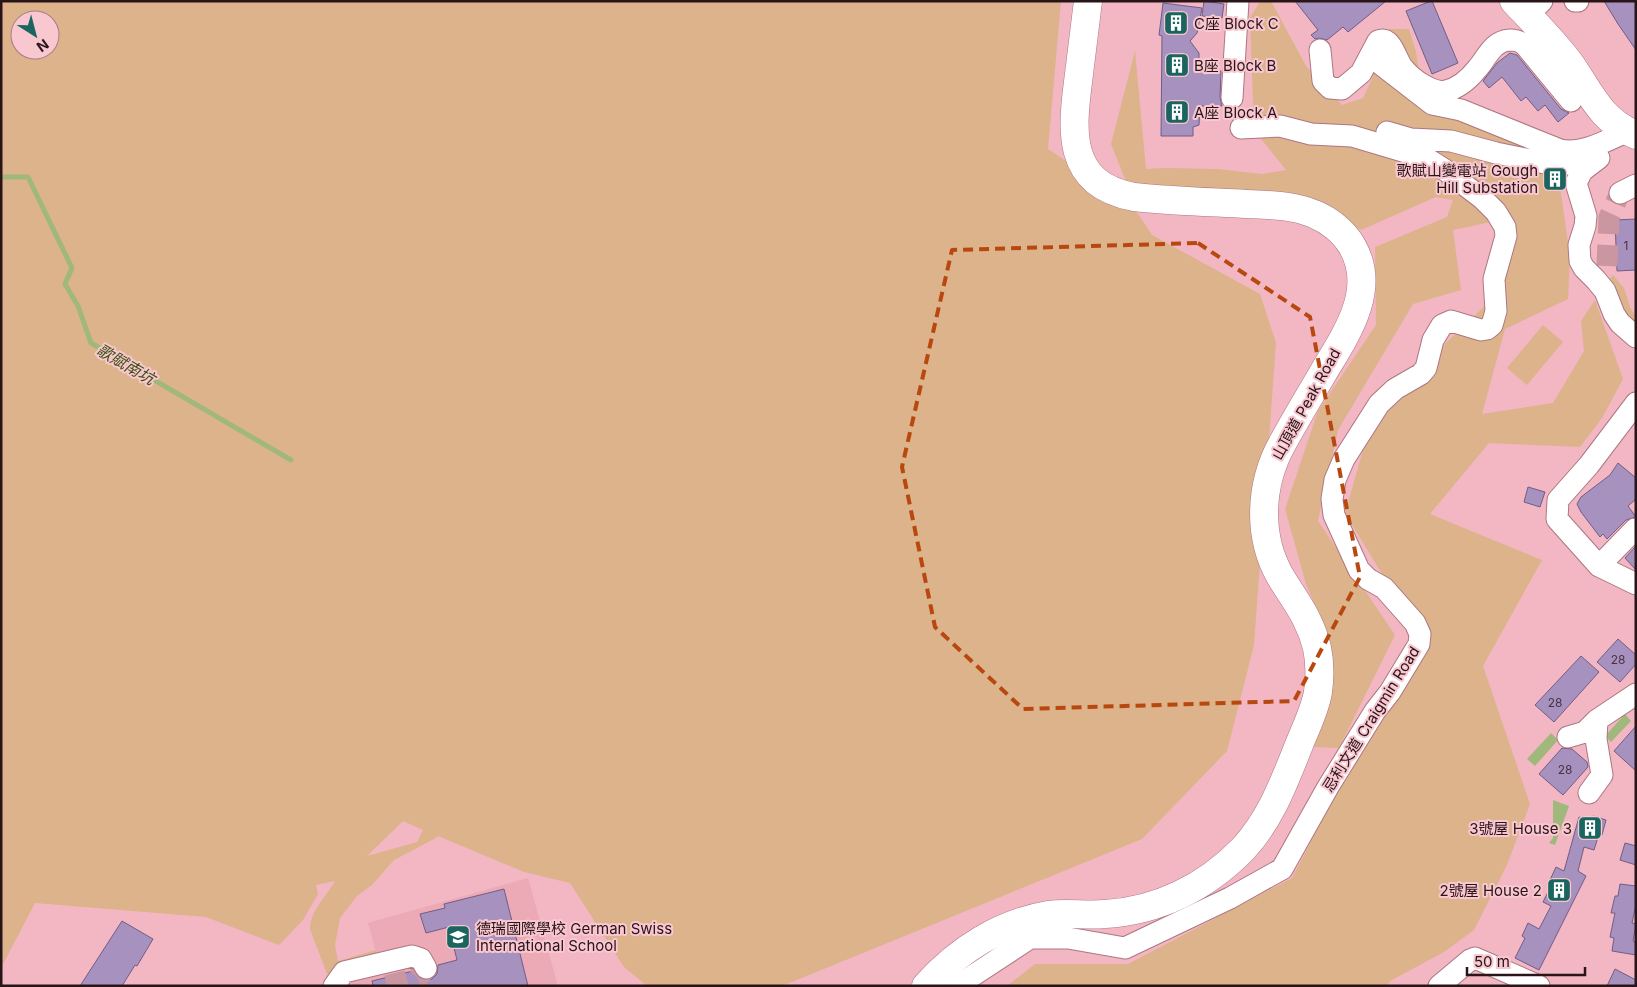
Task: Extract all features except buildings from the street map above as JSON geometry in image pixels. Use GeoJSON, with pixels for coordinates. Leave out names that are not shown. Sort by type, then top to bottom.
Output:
{"type":"FeatureCollection","features":[{"type":"Feature","properties":{"kind":"main road","name":"山頂道 Peak Road"},"geometry":{"type":"LineString","coordinates":[[926,986],[958,956],[1002,929],[1047,915],[1110,914],[1147,908],[1189,890],[1218,871],[1256,835],[1275,805],[1314,708],[1318,689],[1319,658],[1314,638],[1302,609],[1279,573],[1271,555],[1265,532],[1264,506],[1269,473],[1279,449],[1354,317],[1359,300],[1361,282],[1355,252],[1351,244],[1338,229],[1323,218],[1307,211],[1280,206],[1134,197],[1114,192],[1093,177],[1078,153],[1074,135],[1074,109],[1088,1]]}},
{"type":"Feature","properties":{"kind":"main road"},"geometry":{"type":"LineString","coordinates":[[1528,6],[1570,64],[1597,106],[1612,121],[1632,133]]}},
{"type":"Feature","properties":{"kind":"street"},"geometry":{"type":"LineString","coordinates":[[1232,98],[1238,1]]}},
{"type":"Feature","properties":{"kind":"street"},"geometry":{"type":"LineString","coordinates":[[1320,50],[1323,81],[1326,86],[1334,89],[1344,88],[1357,78],[1379,40],[1386,41],[1391,46],[1404,69],[1428,88],[1443,92],[1459,86],[1466,80],[1497,43],[1516,40],[1524,44],[1571,101]]}},
{"type":"Feature","properties":{"kind":"street"},"geometry":{"type":"LineString","coordinates":[[1370,56],[1432,104],[1461,110],[1560,150],[1567,152],[1583,149],[1632,133]]}},
{"type":"Feature","properties":{"kind":"street"},"geometry":{"type":"LineString","coordinates":[[1241,128],[1280,126],[1311,134],[1334,134],[1362,128],[1373,128],[1405,138],[1447,140],[1496,154],[1545,163],[1568,164],[1595,161]]}},
{"type":"Feature","properties":{"kind":"street"},"geometry":{"type":"LineString","coordinates":[[1632,133],[1582,171],[1576,183],[1586,216],[1579,245],[1580,261],[1584,268],[1605,277],[1617,319],[1636,337]]}},
{"type":"Feature","properties":{"kind":"street","name":"忌利文道 Craigmin Road"},"geometry":{"type":"LineString","coordinates":[[957,986],[1030,938],[1068,938],[1125,948],[1230,898],[1282,869],[1328,787],[1375,711],[1390,692],[1418,648],[1420,634],[1415,624],[1384,588],[1359,570],[1334,515],[1332,499],[1335,480],[1344,459],[1379,404],[1395,389],[1421,374],[1426,368],[1433,340],[1442,325],[1451,321],[1481,330],[1487,329],[1492,325],[1496,311],[1494,280],[1506,229],[1500,217],[1488,203],[1432,161],[1356,137],[1334,134]]}},
{"type":"Feature","properties":{"kind":"street"},"geometry":{"type":"LineString","coordinates":[[1633,411],[1590,466],[1558,500],[1557,519],[1599,566],[1636,584]]}},
{"type":"Feature","properties":{"kind":"street"},"geometry":{"type":"LineString","coordinates":[[1599,566],[1635,530]]}},
{"type":"Feature","properties":{"kind":"street"},"geometry":{"type":"LineString","coordinates":[[1568,737],[1586,732],[1597,720],[1636,694]]}},
{"type":"Feature","properties":{"kind":"street"},"geometry":{"type":"LineString","coordinates":[[1589,793],[1602,775],[1596,739],[1597,720]]}},
{"type":"Feature","properties":{"kind":"street"},"geometry":{"type":"LineString","coordinates":[[334,986],[344,972],[383,954],[412,956],[421,959],[426,968]]}},
{"type":"Feature","properties":{"kind":"street"},"geometry":{"type":"LineString","coordinates":[[1439,986],[1472,958],[1479,958],[1539,986]]}},
{"type":"Feature","properties":{"kind":"highlighted area"},"geometry":{"type":"Polygon","coordinates":[[[1198,243],[1310,317],[1360,577],[1294,701],[1023,709],[935,627],[902,467],[952,250],[1198,243]]]}},
{"type":"Feature","properties":{"kind":"shaded area"},"geometry":{"type":"Polygon","coordinates":[[[1,1],[1061,1],[1048,149],[1133,206],[1152,235],[1260,294],[1276,343],[1254,645],[1227,751],[1142,839],[782,986],[647,986],[624,967],[570,883],[524,872],[438,836],[394,860],[372,885],[357,896],[340,918],[335,945],[338,961],[376,950],[379,959],[327,974],[310,929],[316,909],[335,881],[316,885],[318,894],[303,920],[279,945],[206,917],[35,903],[1,968],[1,1]],[[403,821],[367,856],[417,842],[423,830],[403,821]]]}},
{"type":"Feature","properties":{"kind":"shaded area"},"geometry":{"type":"Polygon","coordinates":[[[1271,1],[1306,66],[1342,105],[1363,98],[1372,79],[1389,29],[1409,29],[1416,52],[1425,107],[1524,126],[1574,142],[1559,180],[1570,256],[1568,299],[1505,329],[1482,414],[1553,403],[1584,351],[1581,321],[1595,300],[1623,379],[1602,418],[1580,447],[1489,443],[1430,514],[1542,560],[1483,666],[1530,804],[1507,865],[1474,930],[1444,952],[1390,981],[1387,986],[1007,986],[1035,964],[1128,964],[1292,878],[1419,635],[1345,513],[1367,436],[1447,342],[1491,300],[1500,220],[1453,230],[1461,290],[1413,304],[1338,430],[1318,521],[1395,635],[1339,748],[1313,747],[1329,689],[1329,638],[1306,584],[1285,509],[1318,411],[1376,325],[1375,247],[1447,217],[1453,200],[1436,197],[1361,230],[1318,203],[1127,184],[1111,144],[1135,51],[1146,169],[1218,169],[1262,174],[1286,170],[1254,130],[1250,18],[1259,3],[1271,1]]]}},
{"type":"Feature","properties":{"kind":"shaded area"},"geometry":{"type":"Polygon","coordinates":[[[1613,275],[1624,288],[1630,307],[1636,317],[1636,333],[1608,281],[1613,275]]]}},
{"type":"Feature","properties":{"kind":"shaded area"},"geometry":{"type":"Polygon","coordinates":[[[1543,325],[1563,342],[1527,385],[1507,368],[1543,325]]]}},
{"type":"Feature","properties":{"kind":"shaded area"},"geometry":{"type":"Polygon","coordinates":[[[1625,714],[1631,721],[1611,742],[1605,736],[1625,714]]]}},
{"type":"Feature","properties":{"kind":"shaded area"},"geometry":{"type":"Polygon","coordinates":[[[1551,733],[1558,740],[1535,766],[1527,759],[1551,733]]]}},
{"type":"Feature","properties":{"kind":"shaded area"},"geometry":{"type":"Polygon","coordinates":[[[1553,800],[1569,806],[1555,845],[1549,843],[1553,838],[1553,800]]]}},
{"type":"Feature","properties":{"kind":"shaded area","name":"德瑞國際學校 German Swiss International School"},"geometry":{"type":"Polygon","coordinates":[[[528,878],[558,986],[352,986],[347,968],[378,959],[368,923],[528,878]]]}},
{"type":"Feature","properties":{"kind":"waterway","name":"歌賦南坑"},"geometry":{"type":"LineString","coordinates":[[1,177],[28,177],[72,268],[65,284],[78,306],[91,343],[291,460]]}},
{"type":"Feature","properties":{"kind":"tunnel"},"geometry":{"type":"LineString","coordinates":[[1607,266],[1609,217],[1620,193]]}},
{"type":"Feature","properties":{"kind":"tunnel"},"geometry":{"type":"LineString","coordinates":[[387,986],[418,978],[426,968]]}},
{"type":"Feature","properties":{"kind":"place","name":"C座 Block C"},"geometry":{"type":"Point","coordinates":[1176,23]}},
{"type":"Feature","properties":{"kind":"place","name":"B座 Block B"},"geometry":{"type":"Point","coordinates":[1177,65]}},
{"type":"Feature","properties":{"kind":"place","name":"A座 Block A"},"geometry":{"type":"Point","coordinates":[1177,112]}},
{"type":"Feature","properties":{"kind":"place","name":"歌賦山變電站 Gough Hill Substation"},"geometry":{"type":"Point","coordinates":[1555,179]}},
{"type":"Feature","properties":{"kind":"place","name":"3號屋 House 3"},"geometry":{"type":"Point","coordinates":[1590,828]}},
{"type":"Feature","properties":{"kind":"place","name":"2號屋 House 2"},"geometry":{"type":"Point","coordinates":[1559,890]}},
{"type":"Feature","properties":{"kind":"place","name":"德瑞國際學校 German Swiss International School"},"geometry":{"type":"Point","coordinates":[458,937]}}]}
